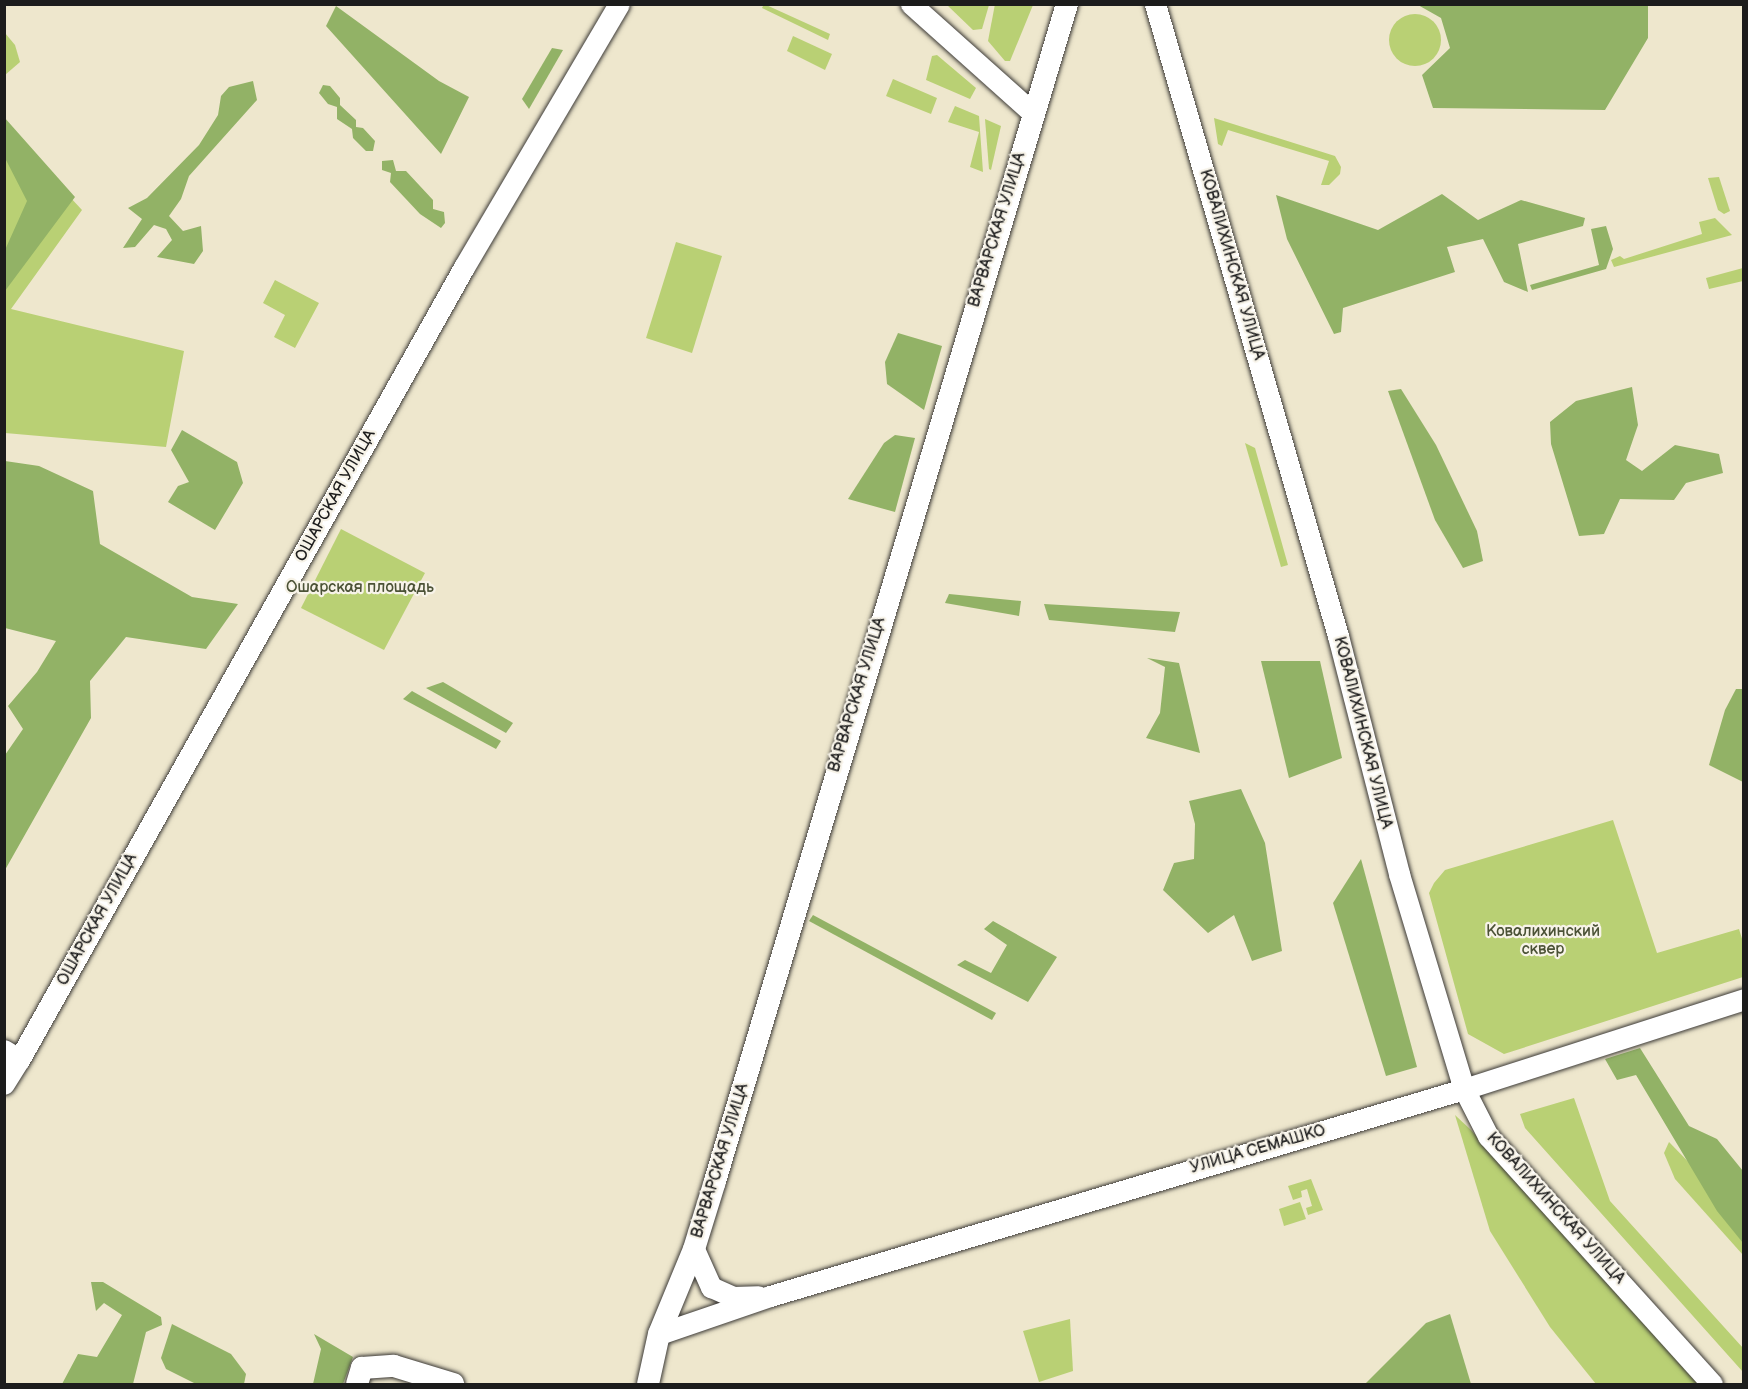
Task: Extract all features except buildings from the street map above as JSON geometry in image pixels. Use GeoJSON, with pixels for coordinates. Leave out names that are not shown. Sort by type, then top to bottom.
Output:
{"type":"FeatureCollection","features":[{"type":"Feature","properties":{"kind":"main road","name":"ВАРВАРСКАЯ УЛИЦА"},"geometry":{"type":"LineString","coordinates":[[648,1384],[659,1335],[694,1249],[1066,4]]}},
{"type":"Feature","properties":{"kind":"main road","name":"ОШАРСКАЯ УЛИЦА"},"geometry":{"type":"LineString","coordinates":[[4,1084],[12,1055]]}},
{"type":"Feature","properties":{"kind":"main road"},"geometry":{"type":"LineString","coordinates":[[360,1376],[394,1366],[453,1384]]}},
{"type":"Feature","properties":{"kind":"street","name":"ОШАРСКАЯ УЛИЦА"},"geometry":{"type":"LineString","coordinates":[[12,1055],[464,267],[619,4]]}},
{"type":"Feature","properties":{"kind":"street"},"geometry":{"type":"LineString","coordinates":[[911,4],[1034,113]]}},
{"type":"Feature","properties":{"kind":"street","name":"КОВАЛИХИНСКАЯ УЛИЦА"},"geometry":{"type":"LineString","coordinates":[[1155,4],[1335,625],[1399,874],[1464,1089],[1488,1136],[1712,1384]]}},
{"type":"Feature","properties":{"kind":"street","name":"УЛИЦА СЕМАШКО"},"geometry":{"type":"LineString","coordinates":[[659,1335],[770,1296],[1464,1089],[1743,999]]}},
{"type":"Feature","properties":{"kind":"street","name":"УЛИЦА СЕМАШКО"},"geometry":{"type":"LineString","coordinates":[[694,1249],[711,1287],[733,1297],[770,1296]]}},
{"type":"Feature","properties":{"kind":"green space"},"geometry":{"type":"Polygon","coordinates":[[[764,4],[830,34],[828,40],[762,8],[764,4]]]}},
{"type":"Feature","properties":{"kind":"green space"},"geometry":{"type":"Polygon","coordinates":[[[995,4],[1033,5],[1010,61],[1005,61],[988,41],[995,4]]]}},
{"type":"Feature","properties":{"kind":"green space"},"geometry":{"type":"Polygon","coordinates":[[[947,5],[989,5],[982,29],[973,30],[947,5]]]}},
{"type":"Feature","properties":{"kind":"green space"},"geometry":{"type":"Polygon","coordinates":[[[1418,5],[1648,5],[1648,38],[1605,110],[1433,108],[1422,75],[1450,48],[1441,18],[1418,5]]]}},
{"type":"Feature","properties":{"kind":"green space"},"geometry":{"type":"Polygon","coordinates":[[[336,6],[439,81],[469,97],[441,154],[326,26],[336,6]]]}},
{"type":"Feature","properties":{"kind":"green space"},"geometry":{"type":"Polygon","coordinates":[[[1410,14],[1420,14],[1434,21],[1441,40],[1434,59],[1420,66],[1410,66],[1400,62],[1393,55],[1389,45],[1389,35],[1393,25],[1400,18],[1410,14]]]}},
{"type":"Feature","properties":{"kind":"green space"},"geometry":{"type":"Polygon","coordinates":[[[5,33],[15,45],[20,62],[5,75],[5,33]]]}},
{"type":"Feature","properties":{"kind":"green space"},"geometry":{"type":"Polygon","coordinates":[[[793,36],[832,54],[825,70],[787,51],[793,36]]]}},
{"type":"Feature","properties":{"kind":"green space"},"geometry":{"type":"Polygon","coordinates":[[[552,48],[563,50],[529,109],[522,99],[552,48]]]}},
{"type":"Feature","properties":{"kind":"green space"},"geometry":{"type":"Polygon","coordinates":[[[937,55],[976,88],[970,99],[926,80],[932,56],[937,55]]]}},
{"type":"Feature","properties":{"kind":"green space"},"geometry":{"type":"Polygon","coordinates":[[[893,79],[937,98],[931,114],[886,96],[893,79]]]}},
{"type":"Feature","properties":{"kind":"green space"},"geometry":{"type":"Polygon","coordinates":[[[253,81],[257,100],[189,176],[181,199],[169,216],[183,231],[201,226],[203,251],[194,264],[157,257],[172,240],[166,229],[154,225],[135,247],[123,248],[142,219],[128,208],[147,198],[199,145],[218,115],[221,96],[229,87],[253,81]]]}},
{"type":"Feature","properties":{"kind":"green space"},"geometry":{"type":"Polygon","coordinates":[[[323,85],[330,86],[340,98],[340,105],[356,120],[356,127],[363,128],[375,141],[373,151],[366,151],[353,138],[352,129],[337,119],[337,107],[328,104],[319,93],[323,85]]]}},
{"type":"Feature","properties":{"kind":"green space"},"geometry":{"type":"Polygon","coordinates":[[[955,106],[979,116],[983,172],[970,167],[979,132],[948,122],[955,106]]]}},
{"type":"Feature","properties":{"kind":"green space"},"geometry":{"type":"Polygon","coordinates":[[[4,117],[75,197],[5,291],[5,250],[27,201],[5,158],[4,117]]]}},
{"type":"Feature","properties":{"kind":"green space"},"geometry":{"type":"Polygon","coordinates":[[[1214,118],[1335,156],[1341,167],[1340,174],[1329,185],[1321,185],[1329,161],[1228,130],[1222,146],[1218,144],[1214,118]]]}},
{"type":"Feature","properties":{"kind":"green space"},"geometry":{"type":"Polygon","coordinates":[[[985,119],[1001,126],[991,170],[989,169],[985,119]]]}},
{"type":"Feature","properties":{"kind":"green space"},"geometry":{"type":"Polygon","coordinates":[[[4,126],[82,210],[11,309],[184,351],[166,447],[5,433],[4,126]]]}},
{"type":"Feature","properties":{"kind":"green space"},"geometry":{"type":"Polygon","coordinates":[[[393,160],[396,171],[406,171],[433,200],[433,209],[444,212],[445,223],[441,228],[420,214],[390,182],[391,173],[382,170],[382,161],[393,160]]]}},
{"type":"Feature","properties":{"kind":"green space"},"geometry":{"type":"Polygon","coordinates":[[[1719,177],[1730,211],[1724,214],[1718,210],[1708,178],[1719,177]]]}},
{"type":"Feature","properties":{"kind":"green space"},"geometry":{"type":"Polygon","coordinates":[[[1442,194],[1478,220],[1521,200],[1585,218],[1583,226],[1518,244],[1528,292],[1504,282],[1483,239],[1447,247],[1455,272],[1343,308],[1341,332],[1334,334],[1287,239],[1276,195],[1378,230],[1442,194]]]}},
{"type":"Feature","properties":{"kind":"green space"},"geometry":{"type":"Polygon","coordinates":[[[1715,218],[1732,235],[1614,267],[1611,260],[1620,256],[1624,259],[1702,234],[1699,222],[1715,218]]]}},
{"type":"Feature","properties":{"kind":"green space"},"geometry":{"type":"Polygon","coordinates":[[[1606,226],[1613,249],[1606,269],[1532,290],[1530,285],[1599,265],[1591,229],[1606,226]]]}},
{"type":"Feature","properties":{"kind":"green space"},"geometry":{"type":"Polygon","coordinates":[[[676,242],[722,256],[692,353],[646,338],[676,242]]]}},
{"type":"Feature","properties":{"kind":"green space"},"geometry":{"type":"Polygon","coordinates":[[[1743,268],[1743,281],[1709,289],[1706,278],[1743,268]]]}},
{"type":"Feature","properties":{"kind":"green space"},"geometry":{"type":"Polygon","coordinates":[[[275,280],[319,303],[295,348],[274,337],[285,315],[263,303],[275,280]]]}},
{"type":"Feature","properties":{"kind":"green space"},"geometry":{"type":"Polygon","coordinates":[[[898,333],[942,346],[924,410],[887,384],[885,362],[898,333]]]}},
{"type":"Feature","properties":{"kind":"green space"},"geometry":{"type":"Polygon","coordinates":[[[1632,387],[1638,425],[1626,460],[1642,471],[1675,445],[1719,454],[1723,473],[1686,483],[1674,500],[1620,499],[1604,534],[1579,536],[1551,444],[1550,422],[1576,401],[1632,387]]]}},
{"type":"Feature","properties":{"kind":"green space"},"geometry":{"type":"Polygon","coordinates":[[[1401,389],[1436,445],[1477,531],[1483,561],[1463,568],[1435,520],[1388,391],[1401,389]]]}},
{"type":"Feature","properties":{"kind":"green space"},"geometry":{"type":"Polygon","coordinates":[[[182,430],[237,462],[243,483],[215,530],[168,502],[178,486],[189,482],[171,450],[182,430]]]}},
{"type":"Feature","properties":{"kind":"green space"},"geometry":{"type":"Polygon","coordinates":[[[895,435],[915,438],[895,512],[848,499],[884,443],[895,435]]]}},
{"type":"Feature","properties":{"kind":"green space"},"geometry":{"type":"Polygon","coordinates":[[[1245,443],[1255,448],[1288,565],[1281,567],[1245,443]]]}},
{"type":"Feature","properties":{"kind":"green space"},"geometry":{"type":"Polygon","coordinates":[[[5,461],[39,466],[93,491],[100,544],[192,597],[238,604],[206,649],[126,637],[90,681],[91,718],[5,870],[5,755],[23,729],[8,706],[37,672],[56,641],[5,628],[5,461]]]}},
{"type":"Feature","properties":{"kind":"green space","name":"Ошарская площадь"},"geometry":{"type":"Polygon","coordinates":[[[341,529],[425,573],[384,650],[301,608],[341,529]]]}},
{"type":"Feature","properties":{"kind":"green space"},"geometry":{"type":"Polygon","coordinates":[[[949,594],[1021,601],[1019,616],[945,603],[949,594]]]}},
{"type":"Feature","properties":{"kind":"green space"},"geometry":{"type":"Polygon","coordinates":[[[1044,604],[1180,612],[1175,632],[1049,620],[1044,604]]]}},
{"type":"Feature","properties":{"kind":"green space"},"geometry":{"type":"Polygon","coordinates":[[[1147,658],[1179,663],[1200,753],[1146,738],[1160,713],[1165,667],[1147,658]]]}},
{"type":"Feature","properties":{"kind":"green space"},"geometry":{"type":"Polygon","coordinates":[[[1261,661],[1320,661],[1342,758],[1289,778],[1261,661]]]}},
{"type":"Feature","properties":{"kind":"green space"},"geometry":{"type":"Polygon","coordinates":[[[443,682],[513,723],[506,733],[426,688],[443,682]]]}},
{"type":"Feature","properties":{"kind":"green space"},"geometry":{"type":"Polygon","coordinates":[[[1736,689],[1743,689],[1743,782],[1709,765],[1725,710],[1736,689]]]}},
{"type":"Feature","properties":{"kind":"green space"},"geometry":{"type":"Polygon","coordinates":[[[412,691],[501,741],[496,749],[403,699],[412,691]]]}},
{"type":"Feature","properties":{"kind":"green space"},"geometry":{"type":"Polygon","coordinates":[[[1241,789],[1265,843],[1282,951],[1252,961],[1234,915],[1208,933],[1163,890],[1174,863],[1194,859],[1195,824],[1189,801],[1241,789]]]}},
{"type":"Feature","properties":{"kind":"green space","name":"Ковалихинский сквер"},"geometry":{"type":"Polygon","coordinates":[[[1613,820],[1657,953],[1739,929],[1743,942],[1743,977],[1504,1054],[1468,1034],[1429,893],[1434,883],[1445,870],[1613,820]]]}},
{"type":"Feature","properties":{"kind":"green space"},"geometry":{"type":"Polygon","coordinates":[[[1361,859],[1417,1067],[1386,1076],[1333,903],[1361,859]]]}},
{"type":"Feature","properties":{"kind":"green space"},"geometry":{"type":"Polygon","coordinates":[[[813,915],[996,1013],[992,1020],[809,921],[813,915]]]}},
{"type":"Feature","properties":{"kind":"green space"},"geometry":{"type":"Polygon","coordinates":[[[993,921],[1057,957],[1028,1002],[957,965],[965,960],[991,973],[1007,945],[984,929],[993,921]]]}},
{"type":"Feature","properties":{"kind":"green space"},"geometry":{"type":"Polygon","coordinates":[[[1640,1048],[1689,1126],[1717,1139],[1743,1171],[1743,1243],[1717,1211],[1636,1075],[1617,1080],[1605,1059],[1640,1048]]]}},
{"type":"Feature","properties":{"kind":"green space"},"geometry":{"type":"Polygon","coordinates":[[[1574,1098],[1610,1201],[1743,1348],[1743,1372],[1525,1128],[1520,1114],[1574,1098]]]}},
{"type":"Feature","properties":{"kind":"green space"},"geometry":{"type":"Polygon","coordinates":[[[1455,1115],[1471,1130],[1698,1384],[1596,1384],[1550,1327],[1490,1231],[1455,1115]]]}},
{"type":"Feature","properties":{"kind":"green space"},"geometry":{"type":"Polygon","coordinates":[[[1669,1142],[1743,1218],[1743,1255],[1675,1179],[1664,1153],[1669,1142]]]}},
{"type":"Feature","properties":{"kind":"green space"},"geometry":{"type":"Polygon","coordinates":[[[1311,1179],[1323,1210],[1308,1215],[1306,1208],[1312,1206],[1307,1189],[1301,1191],[1302,1197],[1293,1200],[1288,1186],[1311,1179]]]}},
{"type":"Feature","properties":{"kind":"green space"},"geometry":{"type":"Polygon","coordinates":[[[1300,1202],[1306,1219],[1284,1226],[1279,1209],[1300,1202]]]}},
{"type":"Feature","properties":{"kind":"green space"},"geometry":{"type":"Polygon","coordinates":[[[91,1282],[103,1282],[161,1317],[162,1325],[146,1332],[133,1384],[62,1384],[78,1354],[97,1357],[122,1315],[104,1303],[96,1311],[91,1282]]]}},
{"type":"Feature","properties":{"kind":"green space"},"geometry":{"type":"Polygon","coordinates":[[[1450,1314],[1471,1384],[1365,1384],[1426,1323],[1450,1314]]]}},
{"type":"Feature","properties":{"kind":"green space"},"geometry":{"type":"Polygon","coordinates":[[[1070,1319],[1073,1371],[1039,1382],[1023,1331],[1070,1319]]]}},
{"type":"Feature","properties":{"kind":"green space"},"geometry":{"type":"Polygon","coordinates":[[[172,1324],[231,1354],[246,1374],[244,1384],[196,1384],[166,1369],[161,1358],[172,1324]]]}},
{"type":"Feature","properties":{"kind":"green space"},"geometry":{"type":"Polygon","coordinates":[[[314,1334],[353,1357],[343,1384],[313,1384],[321,1349],[314,1334]]]}}]}
